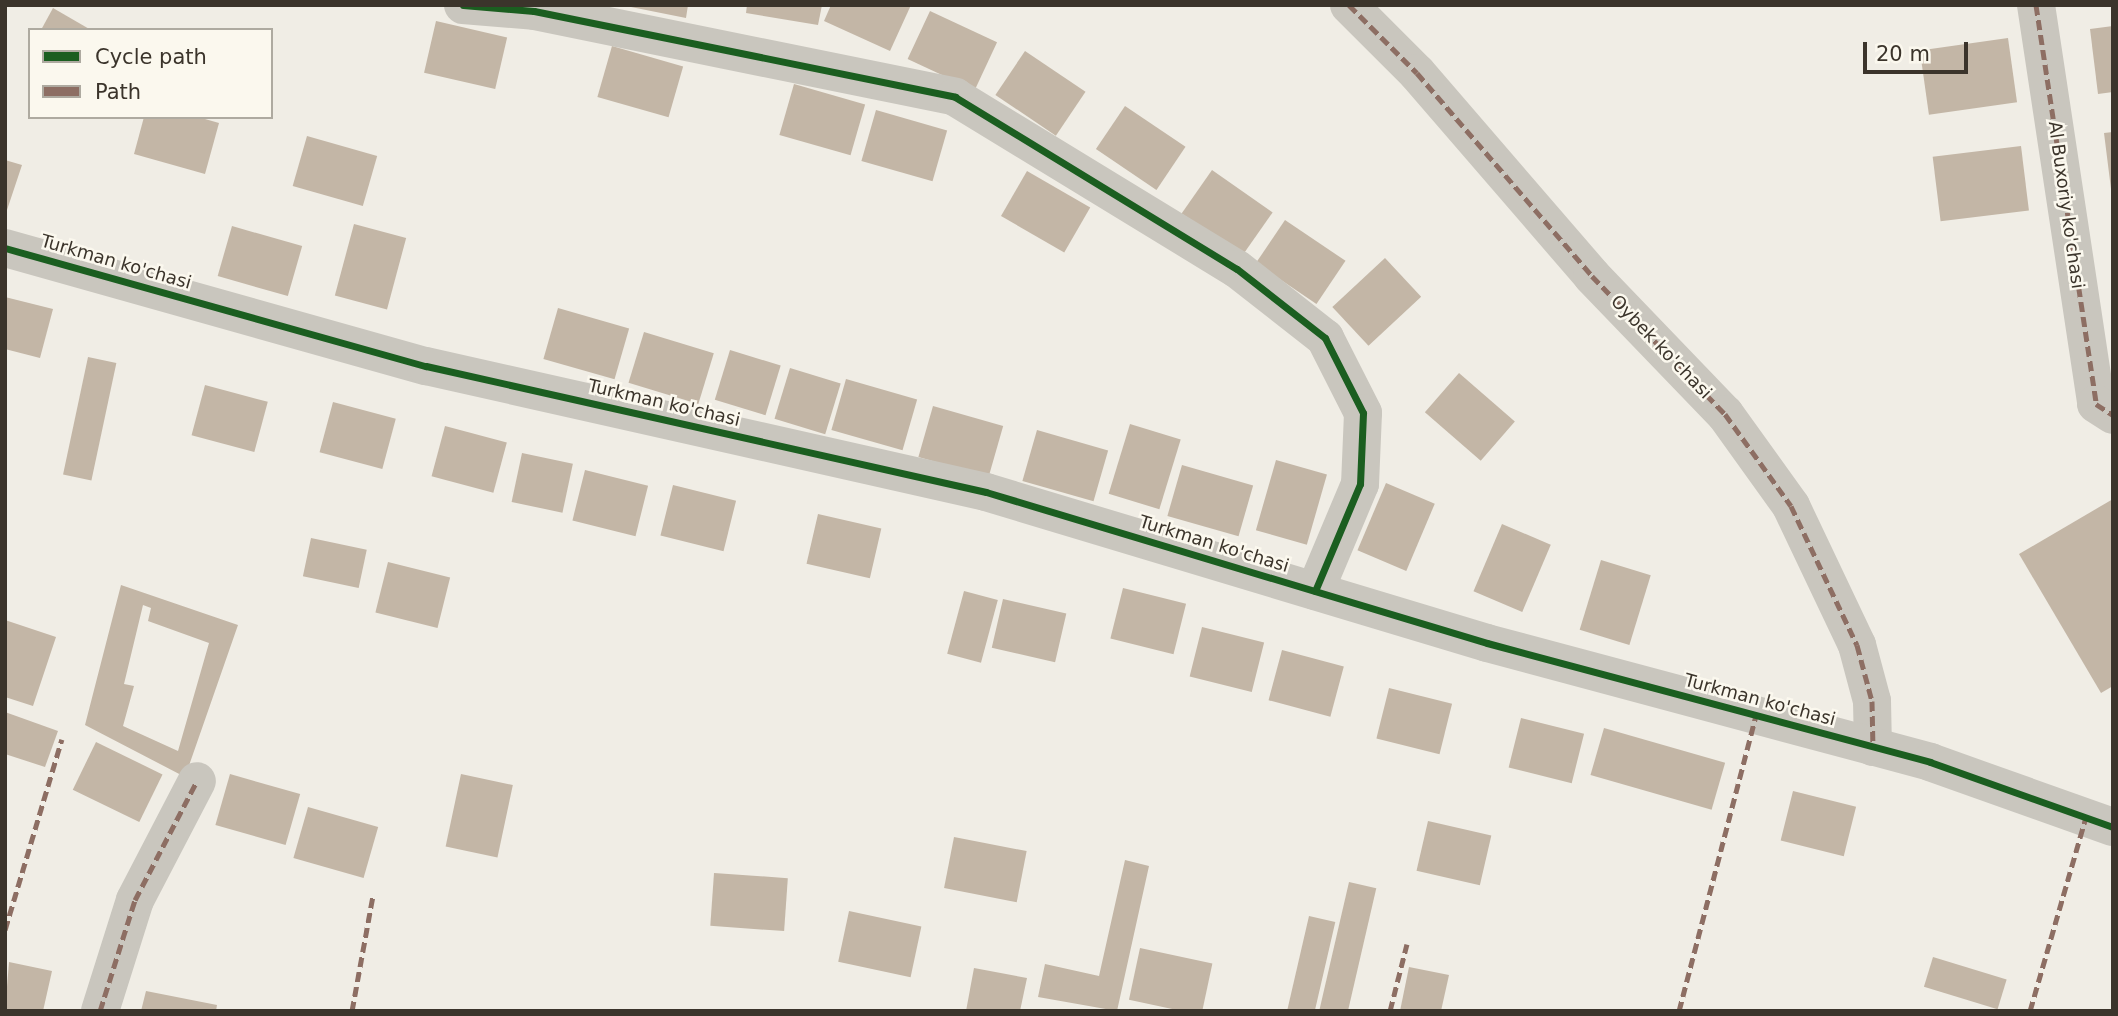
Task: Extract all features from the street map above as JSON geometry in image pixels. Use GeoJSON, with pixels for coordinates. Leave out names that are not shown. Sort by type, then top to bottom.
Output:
{"type":"FeatureCollection","features":[{"type":"Feature","properties":{"kind":"street"},"geometry":{"type":"LineString","coordinates":[[463,5],[548,14],[956,97],[1237,269],[1325,338],[1363,413],[1360,484],[1315,590]]}},
{"type":"Feature","properties":{"kind":"street","name":"Oybek ko'chasi"},"geometry":{"type":"LineString","coordinates":[[1349,5],[1417,73],[1592,276],[1725,414],[1791,506],[1857,645],[1872,701],[1873,747]]}},
{"type":"Feature","properties":{"kind":"street","name":"Al Buxoriy ko'chasi"},"geometry":{"type":"LineString","coordinates":[[2036,5],[2104,410]]}},
{"type":"Feature","properties":{"kind":"street","name":"Turkman ko'chasi"},"geometry":{"type":"LineString","coordinates":[[5,248],[426,366],[986,492],[1315,590],[1873,747],[2113,827]]}},
{"type":"Feature","properties":{"kind":"street"},"geometry":{"type":"LineString","coordinates":[[100,1011],[135,900],[197,781]]}},
{"type":"Feature","properties":{"kind":"building"},"geometry":{"type":"Polygon","coordinates":[[[621,5],[688,5],[686,18],[621,5]]]}},
{"type":"Feature","properties":{"kind":"building"},"geometry":{"type":"Polygon","coordinates":[[[747,5],[822,5],[818,25],[746,13],[747,5]]]}},
{"type":"Feature","properties":{"kind":"building"},"geometry":{"type":"Polygon","coordinates":[[[831,5],[911,5],[890,51],[824,21],[831,5]]]}},
{"type":"Feature","properties":{"kind":"building"},"geometry":{"type":"Polygon","coordinates":[[[53,8],[88,28],[42,28],[53,8]]]}},
{"type":"Feature","properties":{"kind":"building"},"geometry":{"type":"Polygon","coordinates":[[[930,11],[997,42],[975,90],[908,59],[930,11]]]}},
{"type":"Feature","properties":{"kind":"building"},"geometry":{"type":"Polygon","coordinates":[[[436,21],[507,37],[495,89],[424,73],[436,21]]]}},
{"type":"Feature","properties":{"kind":"building"},"geometry":{"type":"Polygon","coordinates":[[[2113,26],[2113,92],[2098,94],[2090,29],[2113,26]]]}},
{"type":"Feature","properties":{"kind":"building"},"geometry":{"type":"Polygon","coordinates":[[[2008,38],[2017,102],[1929,115],[1920,50],[2008,38]]]}},
{"type":"Feature","properties":{"kind":"building"},"geometry":{"type":"Polygon","coordinates":[[[612,46],[683,66],[669,117],[597,97],[612,46]]]}},
{"type":"Feature","properties":{"kind":"building"},"geometry":{"type":"Polygon","coordinates":[[[1025,51],[1086,92],[1056,136],[995,95],[1025,51]]]}},
{"type":"Feature","properties":{"kind":"building"},"geometry":{"type":"Polygon","coordinates":[[[794,84],[865,104],[851,155],[779,135],[794,84]]]}},
{"type":"Feature","properties":{"kind":"building"},"geometry":{"type":"Polygon","coordinates":[[[1125,106],[1186,147],[1156,190],[1096,149],[1125,106]]]}},
{"type":"Feature","properties":{"kind":"building"},"geometry":{"type":"Polygon","coordinates":[[[876,110],[947,130],[933,181],[861,161],[876,110]]]}},
{"type":"Feature","properties":{"kind":"building"},"geometry":{"type":"Polygon","coordinates":[[[143,119],[205,119],[219,123],[205,174],[134,154],[143,119]]]}},
{"type":"Feature","properties":{"kind":"building"},"geometry":{"type":"Polygon","coordinates":[[[2113,132],[2113,189],[2111,189],[2104,133],[2113,132]]]}},
{"type":"Feature","properties":{"kind":"building"},"geometry":{"type":"Polygon","coordinates":[[[307,136],[377,156],[363,206],[293,186],[307,136]]]}},
{"type":"Feature","properties":{"kind":"building"},"geometry":{"type":"Polygon","coordinates":[[[2021,146],[2029,211],[1941,221],[1933,157],[2021,146]]]}},
{"type":"Feature","properties":{"kind":"building"},"geometry":{"type":"Polygon","coordinates":[[[5,160],[22,165],[6,213],[5,213],[5,160]]]}},
{"type":"Feature","properties":{"kind":"building"},"geometry":{"type":"Polygon","coordinates":[[[1212,170],[1273,212],[1242,256],[1182,213],[1212,170]]]}},
{"type":"Feature","properties":{"kind":"building"},"geometry":{"type":"Polygon","coordinates":[[[1027,171],[1090,207],[1064,253],[1001,216],[1027,171]]]}},
{"type":"Feature","properties":{"kind":"building"},"geometry":{"type":"Polygon","coordinates":[[[1285,220],[1346,261],[1316,304],[1256,263],[1285,220]]]}},
{"type":"Feature","properties":{"kind":"building"},"geometry":{"type":"Polygon","coordinates":[[[354,224],[406,238],[387,309],[335,295],[354,224]]]}},
{"type":"Feature","properties":{"kind":"building"},"geometry":{"type":"Polygon","coordinates":[[[232,226],[302,246],[288,296],[218,276],[232,226]]]}},
{"type":"Feature","properties":{"kind":"building"},"geometry":{"type":"Polygon","coordinates":[[[1385,258],[1421,297],[1368,346],[1332,307],[1385,258]]]}},
{"type":"Feature","properties":{"kind":"building"},"geometry":{"type":"Polygon","coordinates":[[[5,297],[53,309],[40,358],[5,349],[5,297]]]}},
{"type":"Feature","properties":{"kind":"building"},"geometry":{"type":"Polygon","coordinates":[[[558,308],[629,328],[615,379],[543,359],[558,308]]]}},
{"type":"Feature","properties":{"kind":"building"},"geometry":{"type":"Polygon","coordinates":[[[644,332],[714,353],[698,404],[629,383],[644,332]]]}},
{"type":"Feature","properties":{"kind":"building"},"geometry":{"type":"Polygon","coordinates":[[[730,350],[781,365],[765,415],[715,400],[730,350]]]}},
{"type":"Feature","properties":{"kind":"building"},"geometry":{"type":"Polygon","coordinates":[[[88,357],[116,363],[91,480],[63,474],[88,357]]]}},
{"type":"Feature","properties":{"kind":"building"},"geometry":{"type":"Polygon","coordinates":[[[790,368],[841,383],[825,434],[775,419],[790,368]]]}},
{"type":"Feature","properties":{"kind":"building"},"geometry":{"type":"Polygon","coordinates":[[[1459,373],[1515,422],[1481,461],[1425,412],[1459,373]]]}},
{"type":"Feature","properties":{"kind":"building"},"geometry":{"type":"Polygon","coordinates":[[[846,379],[917,399],[903,450],[831,430],[846,379]]]}},
{"type":"Feature","properties":{"kind":"building"},"geometry":{"type":"Polygon","coordinates":[[[205,385],[268,402],[254,452],[192,435],[205,385]]]}},
{"type":"Feature","properties":{"kind":"building"},"geometry":{"type":"Polygon","coordinates":[[[333,402],[396,419],[382,469],[320,452],[333,402]]]}},
{"type":"Feature","properties":{"kind":"building"},"geometry":{"type":"Polygon","coordinates":[[[933,406],[1003,426],[989,477],[918,457],[933,406]]]}},
{"type":"Feature","properties":{"kind":"building"},"geometry":{"type":"Polygon","coordinates":[[[1130,424],[1181,439],[1159,509],[1109,494],[1130,424]]]}},
{"type":"Feature","properties":{"kind":"building"},"geometry":{"type":"Polygon","coordinates":[[[445,426],[507,443],[493,493],[432,476],[445,426]]]}},
{"type":"Feature","properties":{"kind":"building"},"geometry":{"type":"Polygon","coordinates":[[[1037,430],[1108,450],[1094,501],[1022,481],[1037,430]]]}},
{"type":"Feature","properties":{"kind":"building"},"geometry":{"type":"Polygon","coordinates":[[[522,453],[573,464],[562,513],[512,502],[522,453]]]}},
{"type":"Feature","properties":{"kind":"building"},"geometry":{"type":"Polygon","coordinates":[[[1276,460],[1327,475],[1307,545],[1256,530],[1276,460]]]}},
{"type":"Feature","properties":{"kind":"building"},"geometry":{"type":"Polygon","coordinates":[[[1182,465],[1253,485],[1239,536],[1167,516],[1182,465]]]}},
{"type":"Feature","properties":{"kind":"building"},"geometry":{"type":"Polygon","coordinates":[[[585,470],[648,486],[635,536],[572,520],[585,470]]]}},
{"type":"Feature","properties":{"kind":"building"},"geometry":{"type":"Polygon","coordinates":[[[1386,483],[1435,504],[1406,571],[1357,550],[1386,483]]]}},
{"type":"Feature","properties":{"kind":"building"},"geometry":{"type":"Polygon","coordinates":[[[673,485],[736,501],[723,551],[660,535],[673,485]]]}},
{"type":"Feature","properties":{"kind":"building"},"geometry":{"type":"Polygon","coordinates":[[[2113,499],[2113,686],[2101,693],[2019,554],[2113,499]]]}},
{"type":"Feature","properties":{"kind":"building"},"geometry":{"type":"Polygon","coordinates":[[[818,514],[881,529],[870,578],[807,564],[818,514]]]}},
{"type":"Feature","properties":{"kind":"building"},"geometry":{"type":"Polygon","coordinates":[[[1502,524],[1551,545],[1522,612],[1473,591],[1502,524]]]}},
{"type":"Feature","properties":{"kind":"building"},"geometry":{"type":"Polygon","coordinates":[[[311,538],[367,550],[359,588],[303,576],[311,538]]]}},
{"type":"Feature","properties":{"kind":"building"},"geometry":{"type":"Polygon","coordinates":[[[1601,560],[1651,575],[1629,645],[1580,630],[1601,560]]]}},
{"type":"Feature","properties":{"kind":"building"},"geometry":{"type":"Polygon","coordinates":[[[388,562],[450,577],[438,628],[375,612],[388,562]]]}},
{"type":"Feature","properties":{"kind":"building"},"geometry":{"type":"Polygon","coordinates":[[[121,585],[238,625],[185,777],[85,725],[121,585]],[[143,605],[124,684],[134,686],[123,726],[178,751],[209,643],[148,621],[151,608],[143,605]]]}},
{"type":"Feature","properties":{"kind":"building"},"geometry":{"type":"Polygon","coordinates":[[[1123,588],[1186,604],[1173,654],[1110,638],[1123,588]]]}},
{"type":"Feature","properties":{"kind":"building"},"geometry":{"type":"Polygon","coordinates":[[[964,591],[998,600],[981,663],[947,654],[964,591]]]}},
{"type":"Feature","properties":{"kind":"building"},"geometry":{"type":"Polygon","coordinates":[[[1003,599],[1066,614],[1055,662],[992,648],[1003,599]]]}},
{"type":"Feature","properties":{"kind":"building"},"geometry":{"type":"Polygon","coordinates":[[[5,620],[56,637],[33,706],[5,697],[5,620]]]}},
{"type":"Feature","properties":{"kind":"building"},"geometry":{"type":"Polygon","coordinates":[[[1202,627],[1264,642],[1252,692],[1190,676],[1202,627]]]}},
{"type":"Feature","properties":{"kind":"building"},"geometry":{"type":"Polygon","coordinates":[[[1282,650],[1344,667],[1330,717],[1269,700],[1282,650]]]}},
{"type":"Feature","properties":{"kind":"building"},"geometry":{"type":"Polygon","coordinates":[[[1389,688],[1452,704],[1439,754],[1376,738],[1389,688]]]}},
{"type":"Feature","properties":{"kind":"building"},"geometry":{"type":"Polygon","coordinates":[[[5,712],[58,731],[45,767],[5,754],[5,712]]]}},
{"type":"Feature","properties":{"kind":"building"},"geometry":{"type":"Polygon","coordinates":[[[1521,718],[1584,734],[1572,783],[1509,767],[1521,718]]]}},
{"type":"Feature","properties":{"kind":"building"},"geometry":{"type":"Polygon","coordinates":[[[1604,728],[1725,763],[1712,810],[1590,775],[1604,728]]]}},
{"type":"Feature","properties":{"kind":"building"},"geometry":{"type":"Polygon","coordinates":[[[96,742],[163,774],[139,822],[73,790],[96,742]]]}},
{"type":"Feature","properties":{"kind":"building"},"geometry":{"type":"Polygon","coordinates":[[[230,774],[300,794],[286,845],[215,825],[230,774]]]}},
{"type":"Feature","properties":{"kind":"building"},"geometry":{"type":"Polygon","coordinates":[[[461,774],[513,785],[497,857],[446,846],[461,774]]]}},
{"type":"Feature","properties":{"kind":"building"},"geometry":{"type":"Polygon","coordinates":[[[1793,791],[1856,807],[1844,856],[1781,840],[1793,791]]]}},
{"type":"Feature","properties":{"kind":"building"},"geometry":{"type":"Polygon","coordinates":[[[308,807],[378,827],[364,878],[293,858],[308,807]]]}},
{"type":"Feature","properties":{"kind":"building"},"geometry":{"type":"Polygon","coordinates":[[[1428,821],[1491,836],[1480,885],[1417,871],[1428,821]]]}},
{"type":"Feature","properties":{"kind":"building"},"geometry":{"type":"Polygon","coordinates":[[[954,837],[1027,851],[1017,902],[944,888],[954,837]]]}},
{"type":"Feature","properties":{"kind":"building"},"geometry":{"type":"Polygon","coordinates":[[[1125,860],[1149,866],[1117,1011],[1038,997],[1045,964],[1099,976],[1125,860]]]}},
{"type":"Feature","properties":{"kind":"building"},"geometry":{"type":"Polygon","coordinates":[[[714,873],[788,878],[784,931],[710,926],[714,873]]]}},
{"type":"Feature","properties":{"kind":"building"},"geometry":{"type":"Polygon","coordinates":[[[1349,882],[1376,888],[1348,1011],[1319,1011],[1349,882]]]}},
{"type":"Feature","properties":{"kind":"building"},"geometry":{"type":"Polygon","coordinates":[[[849,911],[921,926],[911,977],[838,962],[849,911]]]}},
{"type":"Feature","properties":{"kind":"building"},"geometry":{"type":"Polygon","coordinates":[[[1309,916],[1335,922],[1315,1011],[1287,1011],[1309,916]]]}},
{"type":"Feature","properties":{"kind":"building"},"geometry":{"type":"Polygon","coordinates":[[[1140,948],[1212,963],[1202,1011],[1181,1011],[1129,1000],[1140,948]]]}},
{"type":"Feature","properties":{"kind":"building"},"geometry":{"type":"Polygon","coordinates":[[[1933,957],[2007,980],[1998,1009],[1924,987],[1933,957]]]}},
{"type":"Feature","properties":{"kind":"building"},"geometry":{"type":"Polygon","coordinates":[[[9,962],[52,971],[43,1011],[5,1011],[9,962]]]}},
{"type":"Feature","properties":{"kind":"building"},"geometry":{"type":"Polygon","coordinates":[[[1409,967],[1449,975],[1441,1011],[1400,1011],[1409,967]]]}},
{"type":"Feature","properties":{"kind":"building"},"geometry":{"type":"Polygon","coordinates":[[[974,968],[1027,978],[1020,1011],[966,1011],[974,968]]]}},
{"type":"Feature","properties":{"kind":"building"},"geometry":{"type":"Polygon","coordinates":[[[146,991],[217,1005],[216,1011],[141,1011],[146,991]]]}},
{"type":"Feature","properties":{"kind":"marked path"},"geometry":{"type":"LineString","coordinates":[[1349,5],[1417,73],[1592,276],[1725,414],[1791,506],[1857,645],[1872,701],[1873,747]]}},
{"type":"Feature","properties":{"kind":"marked path"},"geometry":{"type":"LineString","coordinates":[[2036,5],[2096,404],[2113,415]]}},
{"type":"Feature","properties":{"kind":"marked path"},"geometry":{"type":"LineString","coordinates":[[1679,1011],[1756,715]]}},
{"type":"Feature","properties":{"kind":"marked path"},"geometry":{"type":"LineString","coordinates":[[5,930],[62,739]]}},
{"type":"Feature","properties":{"kind":"marked path"},"geometry":{"type":"LineString","coordinates":[[100,1011],[135,900],[197,781]]}},
{"type":"Feature","properties":{"kind":"marked path"},"geometry":{"type":"LineString","coordinates":[[2030,1011],[2086,817]]}},
{"type":"Feature","properties":{"kind":"marked path"},"geometry":{"type":"LineString","coordinates":[[352,1011],[373,896]]}},
{"type":"Feature","properties":{"kind":"marked path"},"geometry":{"type":"LineString","coordinates":[[1390,1011],[1407,944]]}},
{"type":"Feature","properties":{"kind":"cycle path"},"geometry":{"type":"LineString","coordinates":[[463,5],[534,11],[955,97],[1237,269],[1325,338],[1363,413],[1360,484],[1315,591]]}},
{"type":"Feature","properties":{"kind":"cycle path"},"geometry":{"type":"LineString","coordinates":[[5,248],[426,366],[986,492],[1487,643],[1930,762],[2113,827]]}}]}
